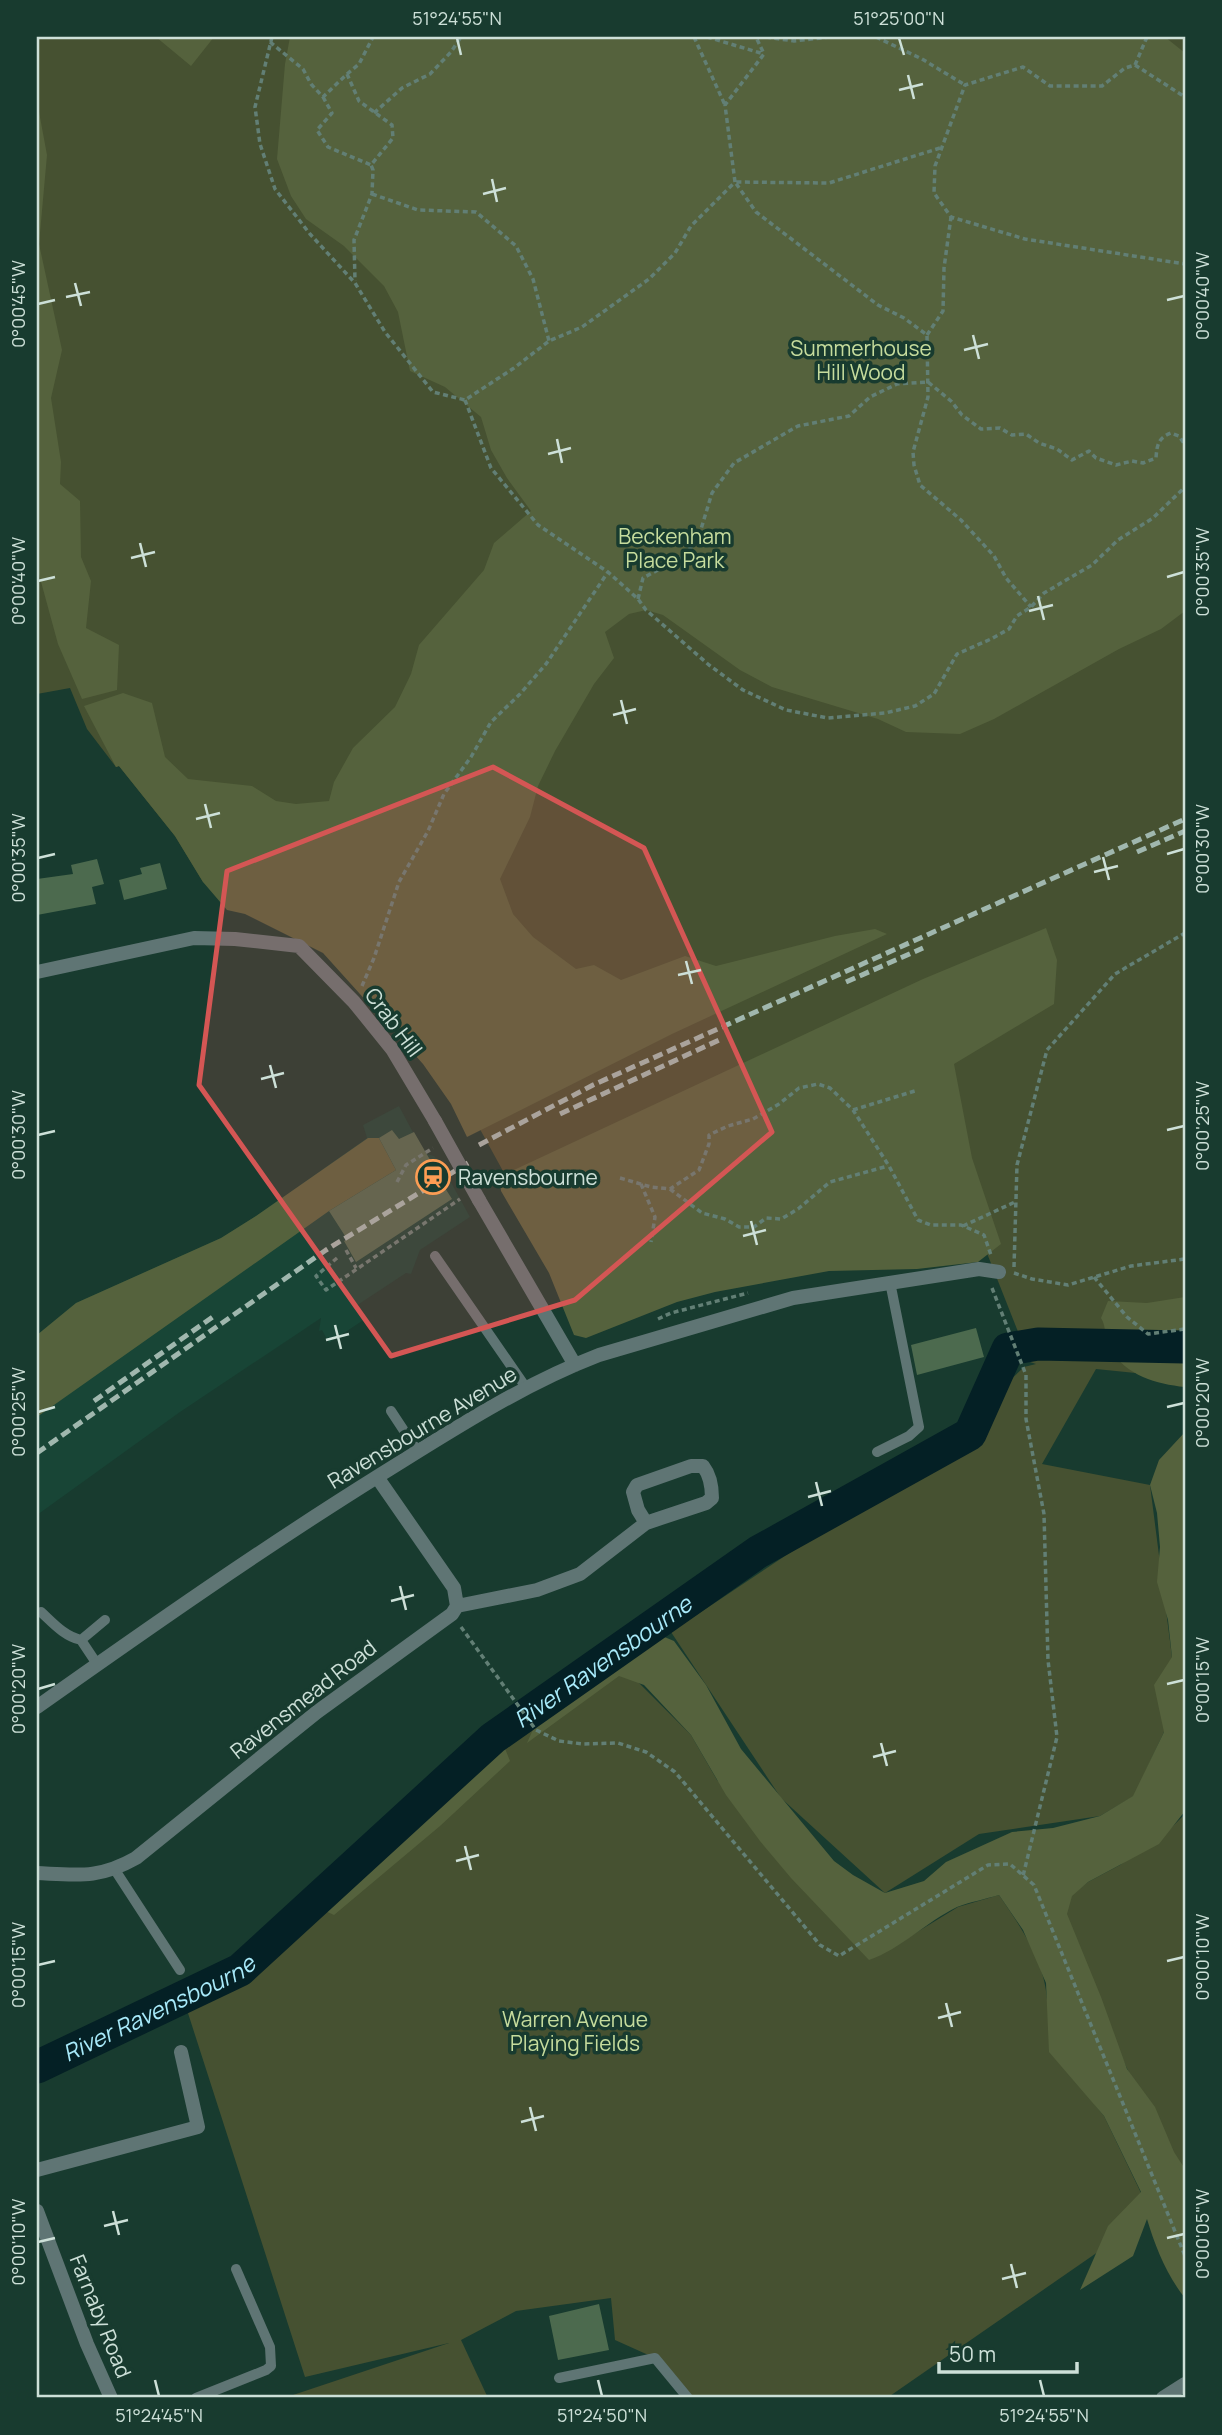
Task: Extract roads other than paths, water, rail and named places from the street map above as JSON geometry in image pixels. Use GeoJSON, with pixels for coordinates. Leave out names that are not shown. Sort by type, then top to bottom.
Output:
{"type":"FeatureCollection","features":[{"type":"Feature","properties":{"kind":"street","name":"Crab Hill"},"geometry":{"type":"LineString","coordinates":[[37,972],[194,938],[235,939],[299,946],[355,1002],[392,1049],[435,1121],[474,1196],[575,1365]]}},
{"type":"Feature","properties":{"kind":"street","name":"Ravensbourne Avenue"},"geometry":{"type":"LineString","coordinates":[[37,1707],[302,1523],[479,1413],[575,1365],[599,1355],[793,1298],[996,1266]]}},
{"type":"Feature","properties":{"kind":"street"},"geometry":{"type":"LineString","coordinates":[[377,1477],[454,1587],[454,1610],[537,1590],[580,1574],[646,1523],[706,1503],[712,1499],[712,1489],[708,1472],[703,1466],[691,1466],[637,1485],[633,1492],[638,1510],[646,1523]]}},
{"type":"Feature","properties":{"kind":"street","name":"Ravensmead Road"},"geometry":{"type":"LineString","coordinates":[[37,1873],[88,1875],[115,1870],[136,1858],[317,1712],[454,1610]]}},
{"type":"Feature","properties":{"kind":"street"},"geometry":{"type":"LineString","coordinates":[[37,2171],[198,2127],[181,2052]]}},
{"type":"Feature","properties":{"kind":"street","name":"Farnaby Road"},"geometry":{"type":"LineString","coordinates":[[37,2211],[87,2344],[111,2398]]}},
{"type":"Feature","properties":{"kind":"street"},"geometry":{"type":"LineString","coordinates":[[1163,2398],[1185,2384]]}},
{"type":"Feature","properties":{"kind":"lane"},"geometry":{"type":"LineString","coordinates":[[435,1256],[527,1389]]}},
{"type":"Feature","properties":{"kind":"lane"},"geometry":{"type":"LineString","coordinates":[[877,1452],[909,1436],[919,1427],[890,1282]]}},
{"type":"Feature","properties":{"kind":"lane"},"geometry":{"type":"LineString","coordinates":[[391,1412],[418,1452]]}},
{"type":"Feature","properties":{"kind":"lane"},"geometry":{"type":"LineString","coordinates":[[41,1612],[57,1628],[81,1640],[97,1664]]}},
{"type":"Feature","properties":{"kind":"lane"},"geometry":{"type":"LineString","coordinates":[[81,1640],[105,1620]]}},
{"type":"Feature","properties":{"kind":"lane"},"geometry":{"type":"LineString","coordinates":[[115,1870],[180,1970]]}},
{"type":"Feature","properties":{"kind":"lane"},"geometry":{"type":"LineString","coordinates":[[196,2398],[271,2366],[270,2347],[236,2269]]}},
{"type":"Feature","properties":{"kind":"lane"},"geometry":{"type":"LineString","coordinates":[[559,2378],[655,2358],[688,2398]]}},
{"type":"Feature","properties":{"kind":"waterway","name":"River Ravensbourne"},"geometry":{"type":"LineString","coordinates":[[37,2067],[240,1970],[493,1738],[758,1552],[970,1434],[1008,1349],[1038,1344],[1185,1347]]}},
{"type":"Feature","properties":{"kind":"railway"},"geometry":{"type":"LineString","coordinates":[[479,1145],[593,1085],[1185,819]]}},
{"type":"Feature","properties":{"kind":"railway"},"geometry":{"type":"LineString","coordinates":[[1137,852],[1185,831]]}},
{"type":"Feature","properties":{"kind":"railway"},"geometry":{"type":"LineString","coordinates":[[846,982],[923,948]]}},
{"type":"Feature","properties":{"kind":"railway"},"geometry":{"type":"LineString","coordinates":[[560,1114],[719,1040]]}},
{"type":"Feature","properties":{"kind":"railway"},"geometry":{"type":"LineString","coordinates":[[37,1453],[326,1250],[468,1163]]}},
{"type":"Feature","properties":{"kind":"railway"},"geometry":{"type":"LineString","coordinates":[[94,1401],[214,1316]]}},
{"type":"Feature","properties":{"kind":"place","name":"Ravensbourne"},"geometry":{"type":"Point","coordinates":[433,1177]}},
{"type":"Feature","properties":{"kind":"park label","name":"Summerhouse Hill Wood"},"geometry":{"type":"Point","coordinates":[861,360]}},
{"type":"Feature","properties":{"kind":"park label","name":"Beckenham Place Park"},"geometry":{"type":"Point","coordinates":[675,548]}},
{"type":"Feature","properties":{"kind":"park label","name":"Warren Avenue Playing Fields"},"geometry":{"type":"Point","coordinates":[575,2031]}}]}
